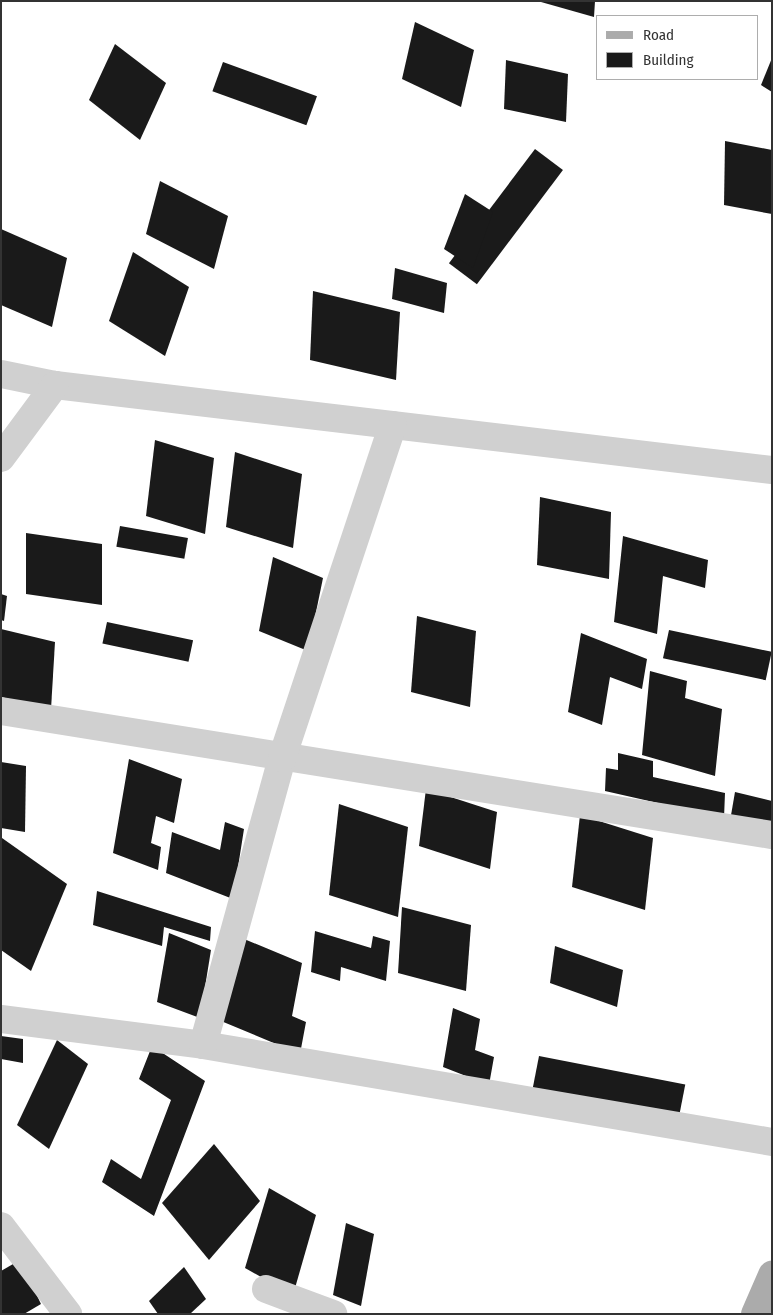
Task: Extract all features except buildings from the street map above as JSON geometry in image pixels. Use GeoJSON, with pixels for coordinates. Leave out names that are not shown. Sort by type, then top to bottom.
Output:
{"type":"FeatureCollection","features":[{"type":"Feature","properties":{"kind":"main road"},"geometry":{"type":"LineString","coordinates":[[755,1314],[772,1275]]}},
{"type":"Feature","properties":{"kind":"street"},"geometry":{"type":"LineString","coordinates":[[1,374],[55,385],[772,470]]}},
{"type":"Feature","properties":{"kind":"street"},"geometry":{"type":"LineString","coordinates":[[1,458],[55,385]]}},
{"type":"Feature","properties":{"kind":"street"},"geometry":{"type":"LineString","coordinates":[[203,1045],[282,758],[393,425]]}},
{"type":"Feature","properties":{"kind":"street"},"geometry":{"type":"LineString","coordinates":[[1,711],[282,758],[772,835]]}},
{"type":"Feature","properties":{"kind":"street"},"geometry":{"type":"LineString","coordinates":[[1,1019],[203,1045],[772,1142]]}},
{"type":"Feature","properties":{"kind":"street"},"geometry":{"type":"LineString","coordinates":[[1,1226],[68,1314]]}},
{"type":"Feature","properties":{"kind":"street"},"geometry":{"type":"LineString","coordinates":[[266,1289],[333,1314]]}}]}
